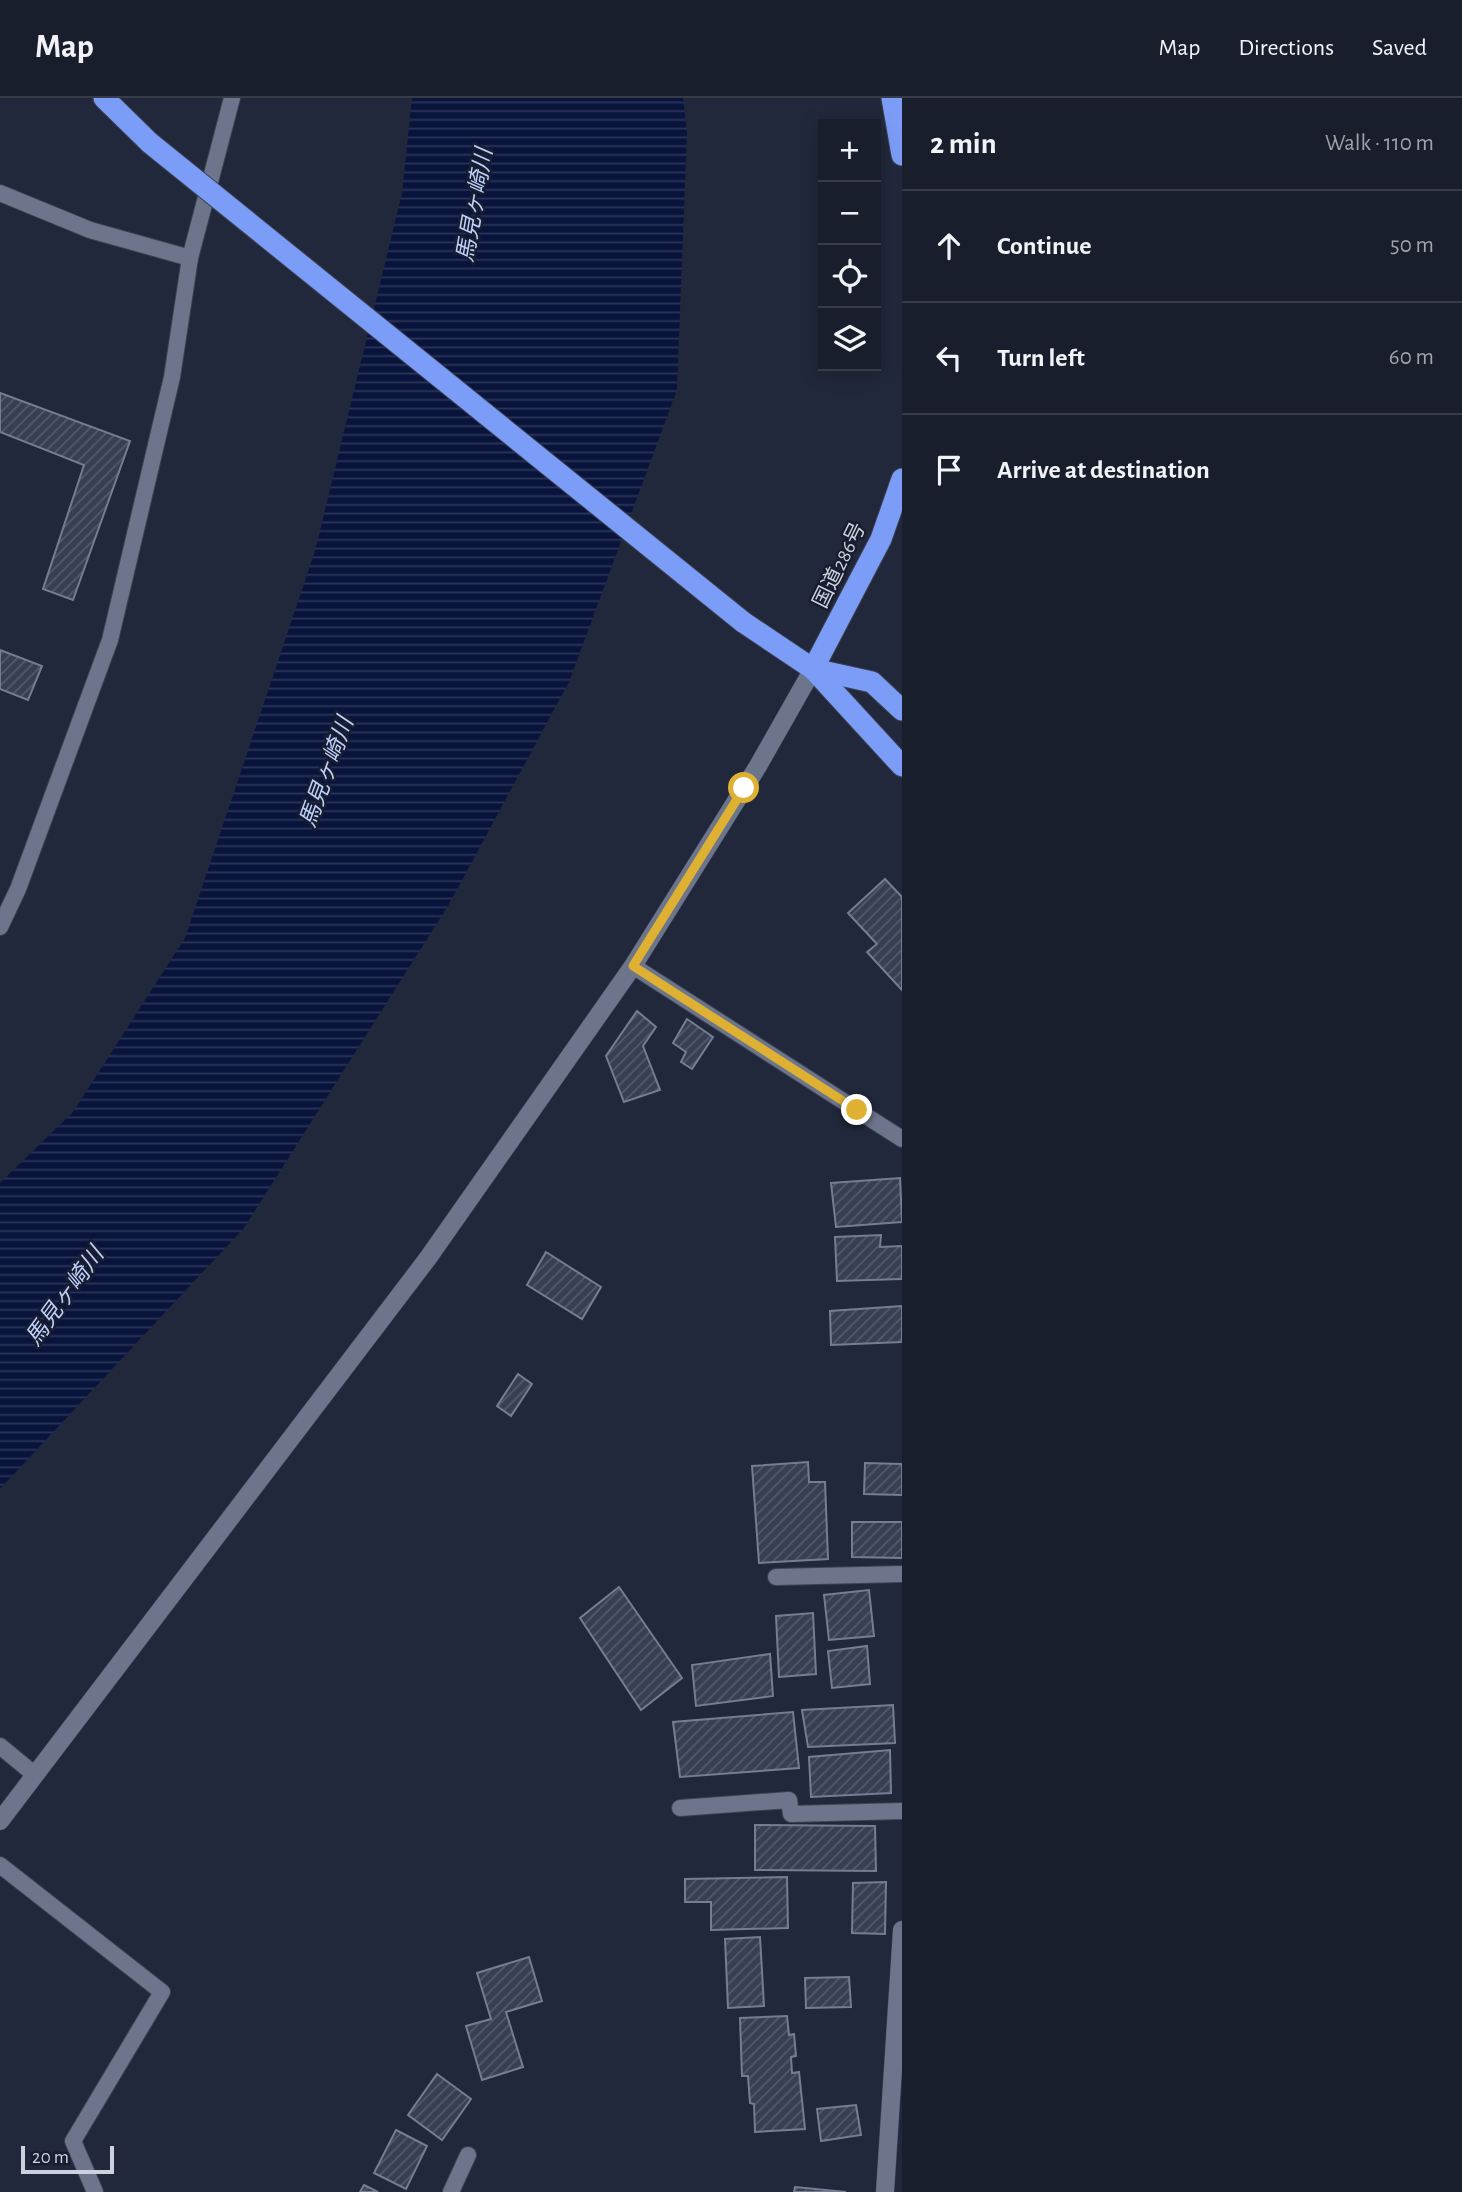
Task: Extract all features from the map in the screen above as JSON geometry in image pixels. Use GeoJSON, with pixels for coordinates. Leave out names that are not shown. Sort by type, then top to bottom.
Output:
{"type":"FeatureCollection","features":[{"type":"Feature","properties":{"kind":"highway"},"geometry":{"type":"LineString","coordinates":[[104,98],[150,143],[743,622],[813,669],[902,766]]}},
{"type":"Feature","properties":{"kind":"highway"},"geometry":{"type":"LineString","coordinates":[[116,98],[150,143]]}},
{"type":"Feature","properties":{"kind":"highway"},"geometry":{"type":"LineString","coordinates":[[892,98],[902,155]]}},
{"type":"Feature","properties":{"kind":"highway","name":"国道286号"},"geometry":{"type":"LineString","coordinates":[[813,669],[881,539],[902,479]]}},
{"type":"Feature","properties":{"kind":"highway"},"geometry":{"type":"LineString","coordinates":[[813,669],[872,682],[902,710]]}},
{"type":"Feature","properties":{"kind":"street"},"geometry":{"type":"LineString","coordinates":[[0,1821],[428,1258],[633,966],[758,766],[813,669]]}},
{"type":"Feature","properties":{"kind":"street"},"geometry":{"type":"LineString","coordinates":[[885,2192],[902,1930]]}},
{"type":"Feature","properties":{"kind":"lane"},"geometry":{"type":"LineString","coordinates":[[0,926],[18,889],[110,640],[172,377],[190,258],[232,98]]}},
{"type":"Feature","properties":{"kind":"lane"},"geometry":{"type":"LineString","coordinates":[[0,192],[90,230],[190,258]]}},
{"type":"Feature","properties":{"kind":"lane"},"geometry":{"type":"LineString","coordinates":[[633,966],[902,1139]]}},
{"type":"Feature","properties":{"kind":"lane"},"geometry":{"type":"LineString","coordinates":[[776,1577],[902,1574]]}},
{"type":"Feature","properties":{"kind":"lane"},"geometry":{"type":"LineString","coordinates":[[0,1746],[35,1775]]}},
{"type":"Feature","properties":{"kind":"lane"},"geometry":{"type":"LineString","coordinates":[[680,1808],[789,1800],[791,1814],[902,1811]]}},
{"type":"Feature","properties":{"kind":"lane"},"geometry":{"type":"LineString","coordinates":[[0,1865],[162,1993],[73,2141],[94,2192]]}},
{"type":"Feature","properties":{"kind":"lane"},"geometry":{"type":"LineString","coordinates":[[450,2192],[468,2155]]}},
{"type":"Feature","properties":{"kind":"water","name":"馬見ヶ崎川"},"geometry":{"type":"Polygon","coordinates":[[[412,98],[683,98],[687,132],[677,390],[569,682],[448,906],[244,1228],[0,1489],[0,1183],[73,1112],[185,938],[315,551],[402,193],[412,98]]]}},
{"type":"Feature","properties":{"kind":"building"},"geometry":{"type":"Polygon","coordinates":[[[0,393],[130,441],[73,600],[43,589],[84,465],[0,432],[0,393]]]}},
{"type":"Feature","properties":{"kind":"building"},"geometry":{"type":"Polygon","coordinates":[[[0,650],[42,666],[28,700],[0,689],[0,650]]]}},
{"type":"Feature","properties":{"kind":"building"},"geometry":{"type":"Polygon","coordinates":[[[885,879],[902,897],[902,990],[867,952],[877,944],[848,913],[885,879]]]}},
{"type":"Feature","properties":{"kind":"building"},"geometry":{"type":"Polygon","coordinates":[[[637,1011],[656,1027],[643,1046],[660,1090],[624,1102],[606,1056],[637,1011]]]}},
{"type":"Feature","properties":{"kind":"building"},"geometry":{"type":"Polygon","coordinates":[[[687,1019],[713,1037],[692,1069],[681,1062],[686,1052],[673,1043],[687,1019]]]}},
{"type":"Feature","properties":{"kind":"building"},"geometry":{"type":"Polygon","coordinates":[[[900,1178],[902,1222],[836,1227],[831,1183],[900,1178]]]}},
{"type":"Feature","properties":{"kind":"building"},"geometry":{"type":"Polygon","coordinates":[[[881,1235],[880,1247],[902,1246],[902,1279],[837,1281],[835,1237],[881,1235]]]}},
{"type":"Feature","properties":{"kind":"building"},"geometry":{"type":"Polygon","coordinates":[[[546,1252],[601,1287],[582,1319],[527,1285],[546,1252]]]}},
{"type":"Feature","properties":{"kind":"building"},"geometry":{"type":"Polygon","coordinates":[[[902,1306],[902,1342],[831,1345],[830,1311],[902,1306]]]}},
{"type":"Feature","properties":{"kind":"building"},"geometry":{"type":"Polygon","coordinates":[[[518,1374],[532,1384],[511,1416],[497,1406],[518,1374]]]}},
{"type":"Feature","properties":{"kind":"building"},"geometry":{"type":"Polygon","coordinates":[[[808,1462],[809,1482],[825,1482],[828,1559],[759,1563],[752,1466],[808,1462]]]}},
{"type":"Feature","properties":{"kind":"building"},"geometry":{"type":"Polygon","coordinates":[[[865,1463],[902,1464],[902,1495],[864,1494],[865,1463]]]}},
{"type":"Feature","properties":{"kind":"building"},"geometry":{"type":"Polygon","coordinates":[[[852,1522],[902,1522],[902,1558],[852,1557],[852,1522]]]}},
{"type":"Feature","properties":{"kind":"building"},"geometry":{"type":"Polygon","coordinates":[[[619,1587],[682,1678],[641,1710],[580,1618],[619,1587]]]}},
{"type":"Feature","properties":{"kind":"building"},"geometry":{"type":"Polygon","coordinates":[[[869,1590],[874,1636],[829,1640],[824,1595],[869,1590]]]}},
{"type":"Feature","properties":{"kind":"building"},"geometry":{"type":"Polygon","coordinates":[[[813,1613],[816,1674],[779,1677],[776,1616],[813,1613]]]}},
{"type":"Feature","properties":{"kind":"building"},"geometry":{"type":"Polygon","coordinates":[[[867,1646],[870,1684],[832,1688],[828,1651],[867,1646]]]}},
{"type":"Feature","properties":{"kind":"building"},"geometry":{"type":"Polygon","coordinates":[[[770,1654],[773,1696],[696,1706],[692,1665],[770,1654]]]}},
{"type":"Feature","properties":{"kind":"building"},"geometry":{"type":"Polygon","coordinates":[[[893,1705],[895,1743],[808,1747],[802,1710],[893,1705]]]}},
{"type":"Feature","properties":{"kind":"building"},"geometry":{"type":"Polygon","coordinates":[[[793,1712],[799,1768],[680,1777],[673,1722],[793,1712]]]}},
{"type":"Feature","properties":{"kind":"building"},"geometry":{"type":"Polygon","coordinates":[[[890,1750],[891,1793],[811,1797],[809,1757],[890,1750]]]}},
{"type":"Feature","properties":{"kind":"building"},"geometry":{"type":"Polygon","coordinates":[[[755,1825],[875,1826],[876,1871],[755,1870],[755,1825]]]}},
{"type":"Feature","properties":{"kind":"building"},"geometry":{"type":"Polygon","coordinates":[[[787,1877],[788,1928],[711,1930],[711,1902],[685,1902],[685,1879],[787,1877]]]}},
{"type":"Feature","properties":{"kind":"building"},"geometry":{"type":"Polygon","coordinates":[[[886,1882],[885,1934],[852,1933],[853,1883],[886,1882]]]}},
{"type":"Feature","properties":{"kind":"building"},"geometry":{"type":"Polygon","coordinates":[[[760,1937],[764,2006],[728,2008],[725,1939],[760,1937]]]}},
{"type":"Feature","properties":{"kind":"building"},"geometry":{"type":"Polygon","coordinates":[[[529,1957],[542,2001],[506,2012],[523,2067],[482,2080],[466,2026],[491,2019],[477,1973],[529,1957]]]}},
{"type":"Feature","properties":{"kind":"building"},"geometry":{"type":"Polygon","coordinates":[[[849,1977],[851,2007],[806,2008],[805,1978],[849,1977]]]}},
{"type":"Feature","properties":{"kind":"building"},"geometry":{"type":"Polygon","coordinates":[[[787,2016],[789,2035],[794,2034],[796,2056],[791,2057],[792,2073],[799,2072],[805,2129],[755,2132],[754,2104],[750,2103],[748,2076],[742,2076],[740,2018],[787,2016]]]}},
{"type":"Feature","properties":{"kind":"building"},"geometry":{"type":"Polygon","coordinates":[[[437,2074],[471,2099],[442,2140],[408,2115],[437,2074]]]}},
{"type":"Feature","properties":{"kind":"building"},"geometry":{"type":"Polygon","coordinates":[[[856,2105],[861,2135],[821,2141],[817,2109],[856,2105]]]}},
{"type":"Feature","properties":{"kind":"building"},"geometry":{"type":"Polygon","coordinates":[[[396,2130],[427,2146],[406,2189],[374,2173],[396,2130]]]}},
{"type":"Feature","properties":{"kind":"building"},"geometry":{"type":"Polygon","coordinates":[[[364,2185],[378,2192],[360,2192],[364,2185]]]}},
{"type":"Feature","properties":{"kind":"building"},"geometry":{"type":"Polygon","coordinates":[[[795,2187],[846,2192],[794,2192],[795,2187]]]}},
{"type":"Feature","properties":{"kind":"route"},"geometry":{"type":"LineString","coordinates":[[744,788],[633,966],[857,1110]]}}]}
